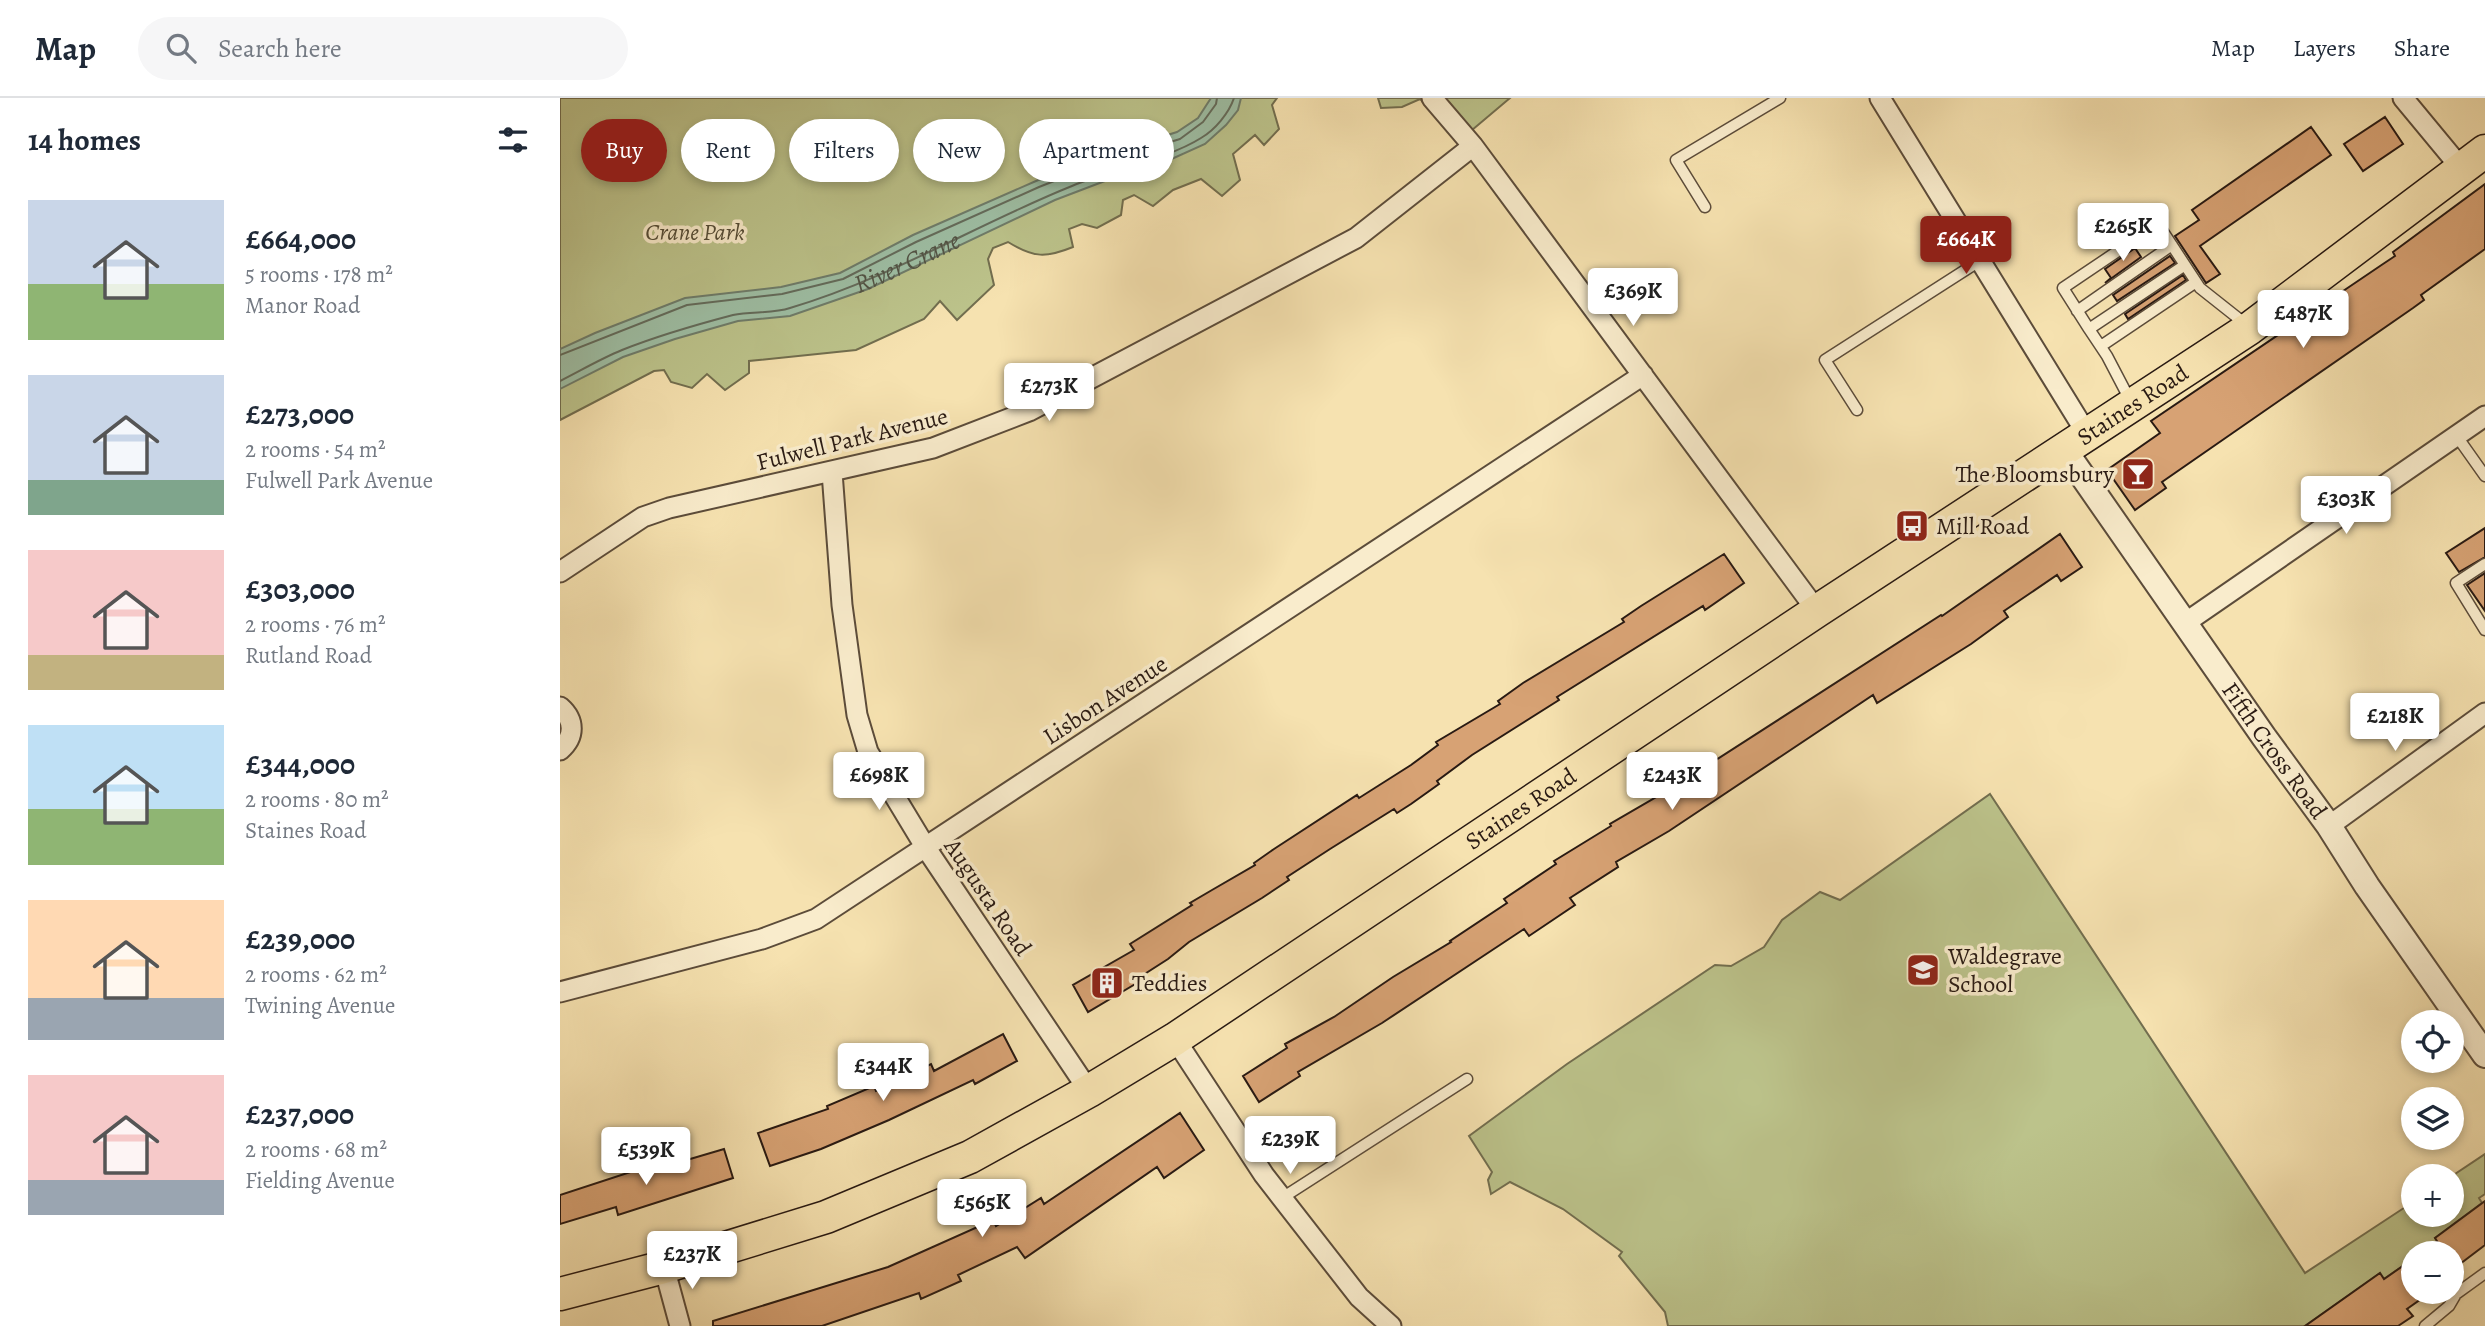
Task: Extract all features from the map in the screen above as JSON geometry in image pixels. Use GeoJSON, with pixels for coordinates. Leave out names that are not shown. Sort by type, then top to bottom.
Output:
{"type":"FeatureCollection","features":[{"type":"Feature","properties":{"kind":"main road","name":"Staines Road"},"geometry":{"type":"LineString","coordinates":[[560,1294],[664,1267],[826,1217],[970,1157],[1089,1091],[1175,1039],[1817,611],[2250,328],[2473,160]]}},
{"type":"Feature","properties":{"kind":"street"},"geometry":{"type":"LineString","coordinates":[[1432,98],[1473,146],[1817,611]]}},
{"type":"Feature","properties":{"kind":"street"},"geometry":{"type":"LineString","coordinates":[[1880,98],[1980,260],[2075,441]]}},
{"type":"Feature","properties":{"kind":"street"},"geometry":{"type":"LineString","coordinates":[[2403,98],[2473,160]]}},
{"type":"Feature","properties":{"kind":"street","name":"Fulwell Park Avenue"},"geometry":{"type":"LineString","coordinates":[[560,572],[643,517],[720,495],[933,448],[1029,411],[1356,238],[1473,146]]}},
{"type":"Feature","properties":{"kind":"street","name":"Lisbon Avenue"},"geometry":{"type":"LineString","coordinates":[[560,992],[762,939],[816,919],[1643,375]]}},
{"type":"Feature","properties":{"kind":"street"},"geometry":{"type":"LineString","coordinates":[[2185,623],[2485,416]]}},
{"type":"Feature","properties":{"kind":"street","name":"Fifth Cross Road"},"geometry":{"type":"LineString","coordinates":[[2075,441],[2185,623],[2329,826],[2367,886],[2485,1055]]}},
{"type":"Feature","properties":{"kind":"street","name":"Augusta Road"},"geometry":{"type":"LineString","coordinates":[[832,472],[842,605],[858,715],[868,752],[926,848],[1089,1091]]}},
{"type":"Feature","properties":{"kind":"street"},"geometry":{"type":"LineString","coordinates":[[560,707],[570,718],[572,729],[570,741],[560,750]]}},
{"type":"Feature","properties":{"kind":"street"},"geometry":{"type":"LineString","coordinates":[[2329,826],[2485,713]]}},
{"type":"Feature","properties":{"kind":"street"},"geometry":{"type":"LineString","coordinates":[[1175,1039],[1264,1175],[1359,1297],[1391,1326]]}},
{"type":"Feature","properties":{"kind":"street"},"geometry":{"type":"LineString","coordinates":[[664,1267],[680,1326]]}},
{"type":"Feature","properties":{"kind":"lane"},"geometry":{"type":"LineString","coordinates":[[1705,207],[1676,160],[1780,98]]}},
{"type":"Feature","properties":{"kind":"lane"},"geometry":{"type":"LineString","coordinates":[[2132,404],[2107,356],[2063,288],[2131,241],[2158,224],[2198,285],[2250,328]]}},
{"type":"Feature","properties":{"kind":"lane"},"geometry":{"type":"LineString","coordinates":[[2077,311],[2172,245]]}},
{"type":"Feature","properties":{"kind":"lane"},"geometry":{"type":"LineString","coordinates":[[1857,410],[1825,360],[1980,260]]}},
{"type":"Feature","properties":{"kind":"lane"},"geometry":{"type":"LineString","coordinates":[[2089,329],[2185,265]]}},
{"type":"Feature","properties":{"kind":"lane"},"geometry":{"type":"LineString","coordinates":[[2101,346],[2198,285]]}},
{"type":"Feature","properties":{"kind":"lane"},"geometry":{"type":"LineString","coordinates":[[2456,435],[2485,477]]}},
{"type":"Feature","properties":{"kind":"lane"},"geometry":{"type":"LineString","coordinates":[[2485,564],[2456,583],[2485,630]]}},
{"type":"Feature","properties":{"kind":"lane"},"geometry":{"type":"LineString","coordinates":[[1282,1198],[1467,1079]]}},
{"type":"Feature","properties":{"kind":"lane"},"geometry":{"type":"LineString","coordinates":[[2425,1326],[2449,1306],[2456,1294],[2485,1273]]}},
{"type":"Feature","properties":{"kind":"green space","name":"Crane Park"},"geometry":{"type":"Polygon","coordinates":[[[560,98],[1277,98],[1272,105],[1279,129],[1264,145],[1255,135],[1233,154],[1240,180],[1222,196],[1201,179],[1173,190],[1153,206],[1134,195],[1123,200],[1121,215],[1097,228],[1082,224],[1069,229],[1073,247],[1064,251],[1033,254],[1008,242],[993,248],[988,259],[994,285],[957,320],[940,301],[924,319],[856,350],[749,361],[749,373],[725,390],[707,374],[692,388],[671,382],[664,370],[654,371],[560,420],[560,98]]]}},
{"type":"Feature","properties":{"kind":"green space"},"geometry":{"type":"Polygon","coordinates":[[[1378,98],[1510,98],[1465,136],[1456,134],[1420,99],[1402,107],[1381,108],[1378,98]]]}},
{"type":"Feature","properties":{"kind":"green space","name":"Waldegrave School"},"geometry":{"type":"Polygon","coordinates":[[[1990,794],[2305,1273],[2401,1210],[2401,1227],[2450,1227],[2435,1238],[2437,1241],[2401,1241],[2401,1267],[2384,1279],[2379,1274],[2305,1326],[1668,1326],[1665,1312],[1619,1256],[1622,1252],[1563,1209],[1510,1182],[1491,1194],[1488,1180],[1492,1172],[1469,1136],[1567,1064],[1715,965],[1731,966],[1764,947],[1782,920],[1820,892],[1840,900],[1990,794]]]}},
{"type":"Feature","properties":{"kind":"green space","name":"Waldegrave School"},"geometry":{"type":"Polygon","coordinates":[[[2485,1154],[2485,1194],[2479,1198],[2482,1203],[2464,1216],[2464,1168],[2485,1154]]]}},
{"type":"Feature","properties":{"kind":"water","name":"River Crane"},"geometry":{"type":"Polygon","coordinates":[[[1211,98],[1241,98],[1238,110],[1205,144],[1174,158],[1174,133],[1198,118],[1211,98]]]}},
{"type":"Feature","properties":{"kind":"water","name":"River Crane"},"geometry":{"type":"Polygon","coordinates":[[[1034,182],[1102,182],[1055,200],[868,289],[790,316],[738,321],[675,339],[623,357],[560,389],[560,349],[595,333],[685,298],[781,287],[840,273],[913,235],[1034,182]]]}},
{"type":"Feature","properties":{"kind":"building"},"geometry":{"type":"Polygon","coordinates":[[[2385,117],[2403,144],[2363,171],[2344,144],[2385,117]]]}},
{"type":"Feature","properties":{"kind":"building"},"geometry":{"type":"Polygon","coordinates":[[[2311,127],[2331,155],[2200,246],[2220,274],[2206,283],[2175,236],[2199,220],[2192,210],[2311,127]]]}},
{"type":"Feature","properties":{"kind":"building"},"geometry":{"type":"Polygon","coordinates":[[[2485,184],[2485,249],[2421,295],[2424,300],[2413,308],[2162,482],[2166,488],[2135,510],[2107,470],[2160,433],[2151,421],[2395,256],[2393,252],[2485,184]]]}},
{"type":"Feature","properties":{"kind":"building"},"geometry":{"type":"Polygon","coordinates":[[[2135,248],[2141,257],[2105,283],[2111,278],[2105,269],[2135,248]]]}},
{"type":"Feature","properties":{"kind":"building"},"geometry":{"type":"Polygon","coordinates":[[[2170,256],[2175,263],[2117,301],[2113,295],[2170,256]]]}},
{"type":"Feature","properties":{"kind":"building"},"geometry":{"type":"Polygon","coordinates":[[[2183,275],[2186,280],[2128,319],[2125,314],[2183,275]]]}},
{"type":"Feature","properties":{"kind":"building"},"geometry":{"type":"Polygon","coordinates":[[[2485,528],[2485,557],[2459,572],[2446,553],[2485,528]]]}},
{"type":"Feature","properties":{"kind":"building"},"geometry":{"type":"Polygon","coordinates":[[[2060,534],[2082,567],[2061,581],[2057,575],[2004,611],[2008,617],[1971,644],[1877,703],[1873,695],[1669,831],[1616,862],[1618,867],[1570,898],[1575,905],[1529,936],[1524,929],[1382,1023],[1298,1072],[1300,1076],[1259,1102],[1243,1076],[1287,1048],[1285,1044],[1334,1017],[1451,942],[1507,903],[1504,899],[1556,864],[1554,861],[1942,616],[2060,534]]]}},
{"type":"Feature","properties":{"kind":"building"},"geometry":{"type":"Polygon","coordinates":[[[1724,554],[1744,583],[1705,610],[1703,606],[1557,697],[1559,700],[1472,755],[1411,804],[1397,813],[1394,809],[1330,849],[1287,877],[1289,880],[1262,898],[1189,942],[1140,977],[1142,980],[1088,1012],[1073,985],[1134,950],[1130,944],[1192,905],[1190,903],[1255,865],[1254,863],[1274,849],[1357,795],[1359,798],[1411,765],[1438,745],[1436,742],[1500,704],[1498,701],[1523,683],[1624,622],[1622,619],[1641,606],[1724,554]]]}},
{"type":"Feature","properties":{"kind":"building"},"geometry":{"type":"Polygon","coordinates":[[[2485,573],[2485,611],[2467,585],[2485,573]]]}},
{"type":"Feature","properties":{"kind":"building"},"geometry":{"type":"Polygon","coordinates":[[[1003,1034],[1017,1061],[975,1084],[973,1080],[821,1149],[770,1166],[758,1133],[828,1109],[827,1106],[874,1086],[876,1091],[931,1064],[934,1071],[1003,1034]]]}},
{"type":"Feature","properties":{"kind":"building"},"geometry":{"type":"Polygon","coordinates":[[[1180,1113],[1204,1150],[1164,1178],[1157,1167],[1025,1258],[1017,1247],[958,1275],[961,1281],[921,1299],[919,1293],[822,1326],[713,1326],[713,1321],[888,1267],[993,1220],[996,1226],[1041,1198],[1044,1204],[1180,1113]]]}},
{"type":"Feature","properties":{"kind":"building"},"geometry":{"type":"Polygon","coordinates":[[[724,1149],[733,1178],[618,1215],[616,1207],[560,1224],[560,1195],[661,1162],[663,1167],[724,1149]]]}},
{"type":"Feature","properties":{"kind":"building"},"geometry":{"type":"Polygon","coordinates":[[[2485,1201],[2485,1245],[2464,1261],[2464,1241],[2437,1241],[2435,1238],[2450,1227],[2464,1227],[2464,1217],[2485,1201]]]}},
{"type":"Feature","properties":{"kind":"building"},"geometry":{"type":"Polygon","coordinates":[[[2401,1267],[2401,1304],[2414,1304],[2407,1309],[2413,1316],[2398,1326],[2305,1326],[2380,1273],[2384,1279],[2401,1267]]]}},
{"type":"Feature","properties":{"kind":"place","name":"The Bloomsbury"},"geometry":{"type":"Point","coordinates":[2138,474]}},
{"type":"Feature","properties":{"kind":"place","name":"Mill Road"},"geometry":{"type":"Point","coordinates":[1912,526]}},
{"type":"Feature","properties":{"kind":"place","name":"Waldegrave School"},"geometry":{"type":"Point","coordinates":[1923,970]}},
{"type":"Feature","properties":{"kind":"place","name":"Teddies"},"geometry":{"type":"Point","coordinates":[1107,983]}}]}
